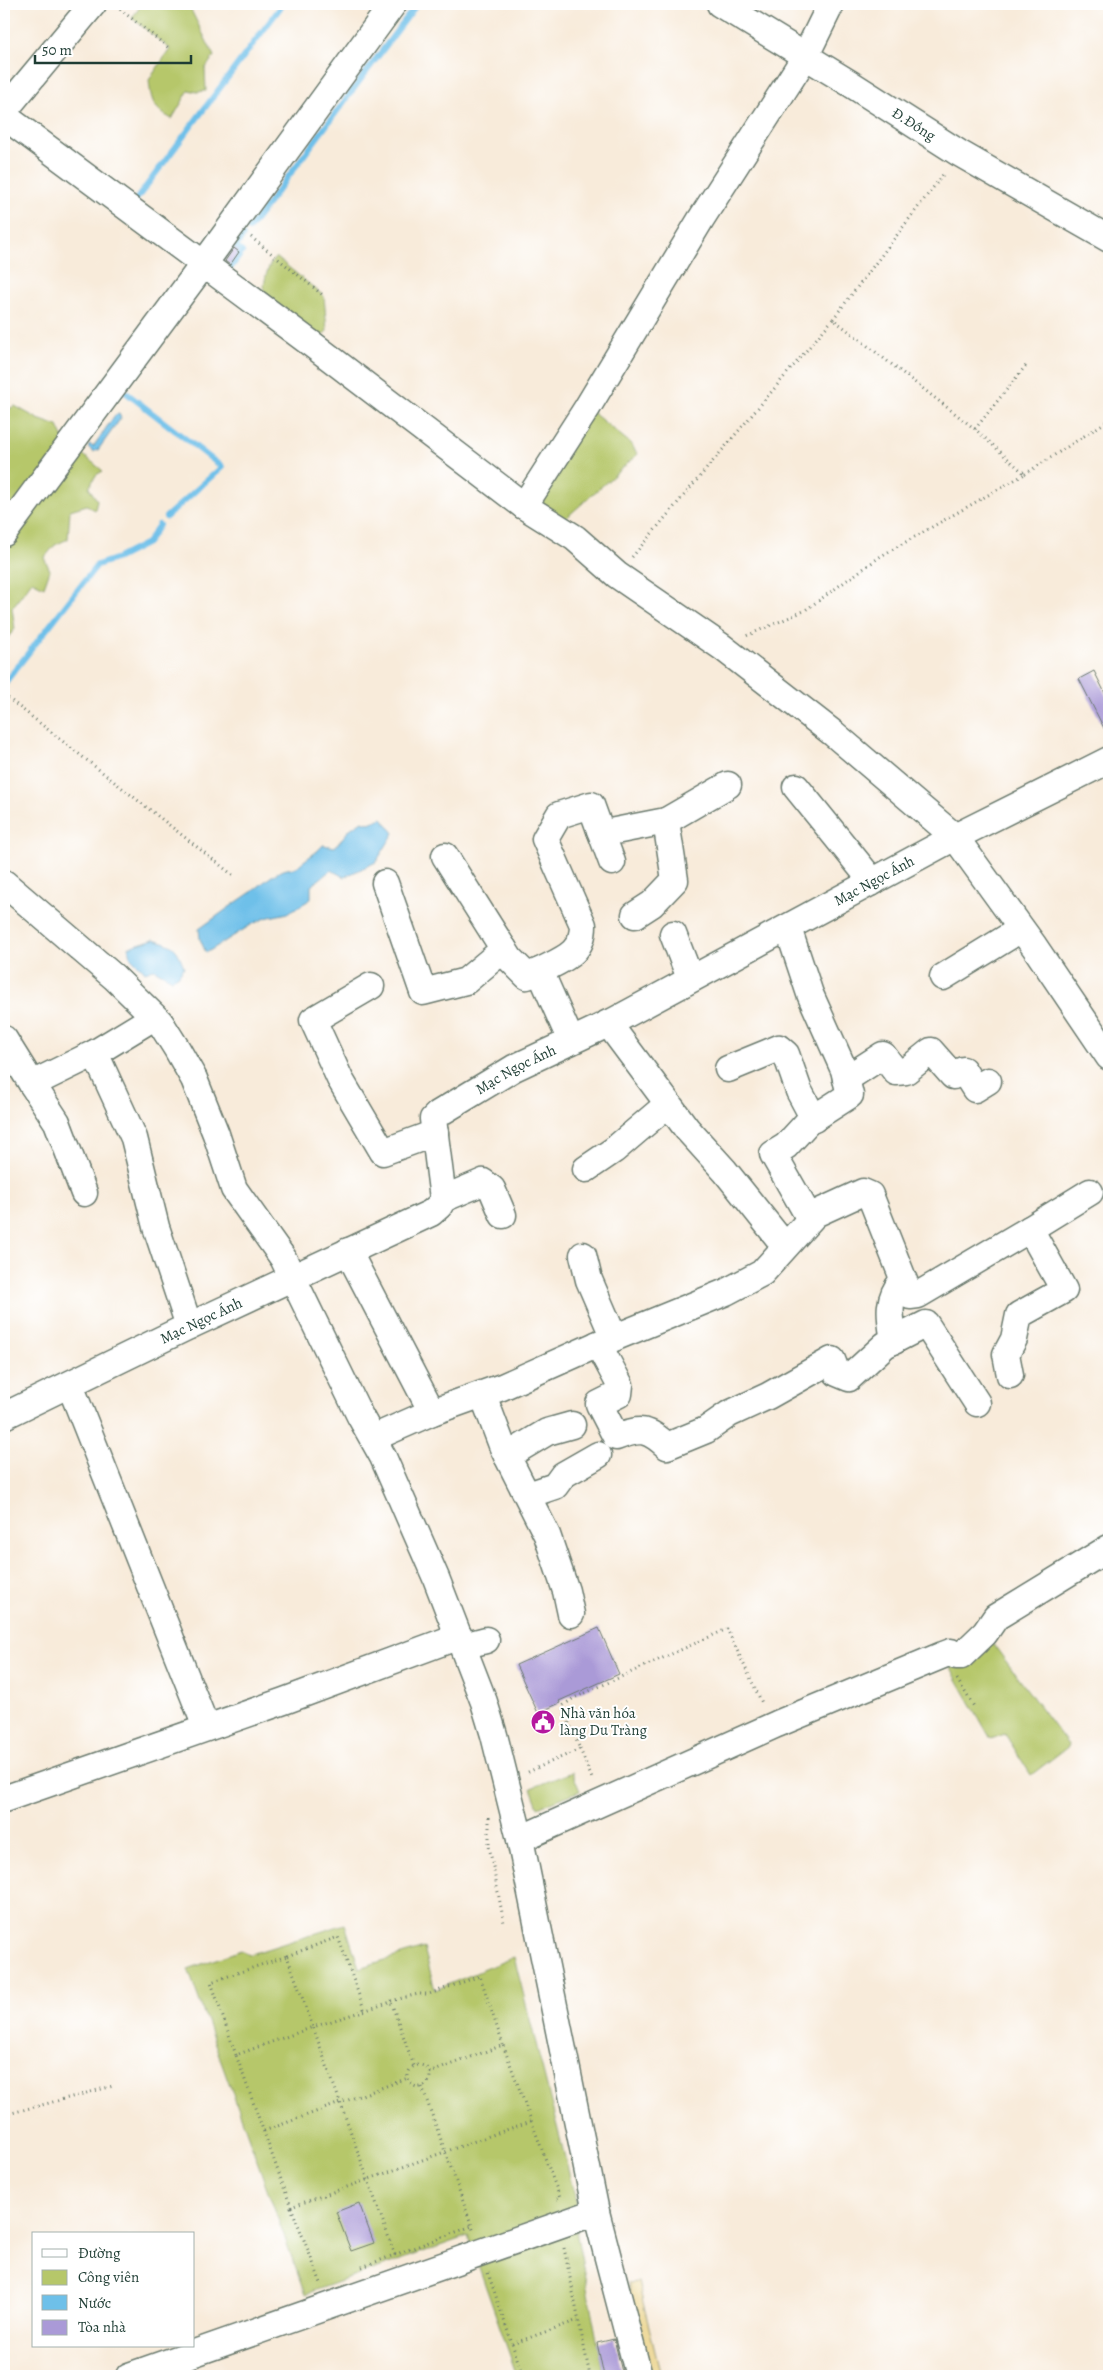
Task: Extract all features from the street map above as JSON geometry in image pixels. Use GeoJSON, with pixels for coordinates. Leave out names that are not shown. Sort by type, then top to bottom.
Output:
{"type":"FeatureCollection","features":[{"type":"Feature","properties":{"kind":"street"},"geometry":{"type":"LineString","coordinates":[[4,111],[93,4]]}},
{"type":"Feature","properties":{"kind":"street"},"geometry":{"type":"LineString","coordinates":[[4,533],[203,266],[393,4]]}},
{"type":"Feature","properties":{"kind":"street","name":"Đ.Đồng"},"geometry":{"type":"LineString","coordinates":[[720,4],[959,153],[1109,239]]}},
{"type":"Feature","properties":{"kind":"street"},"geometry":{"type":"LineString","coordinates":[[524,506],[587,408],[701,219],[805,57],[832,4]]}},
{"type":"Feature","properties":{"kind":"street"},"geometry":{"type":"LineString","coordinates":[[4,116],[203,266],[313,345],[524,506],[575,538],[617,575],[722,647],[834,734],[955,837],[1021,929],[1109,1058]]}},
{"type":"Feature","properties":{"kind":"street","name":"Mạc Ngọc Ánh"},"geometry":{"type":"LineString","coordinates":[[4,1416],[292,1277],[431,1213],[439,1206],[443,1199],[433,1119],[435,1116],[514,1068],[608,1023],[955,837],[1109,760]]}},
{"type":"Feature","properties":{"kind":"street"},"geometry":{"type":"LineString","coordinates":[[600,830],[610,832],[666,821],[728,785]]}},
{"type":"Feature","properties":{"kind":"street"},"geometry":{"type":"LineString","coordinates":[[796,787],[873,882]]}},
{"type":"Feature","properties":{"kind":"street"},"geometry":{"type":"LineString","coordinates":[[446,856],[510,959],[528,976],[578,949],[583,937],[583,925],[545,839],[559,815],[591,805],[612,862]]}},
{"type":"Feature","properties":{"kind":"street"},"geometry":{"type":"LineString","coordinates":[[635,915],[652,904],[675,880],[666,821]]}},
{"type":"Feature","properties":{"kind":"street"},"geometry":{"type":"LineString","coordinates":[[4,883],[114,977],[160,1022],[194,1079],[216,1134],[234,1189],[283,1258],[394,1481],[469,1641],[520,1839],[596,2212],[639,2376]]}},
{"type":"Feature","properties":{"kind":"street"},"geometry":{"type":"LineString","coordinates":[[385,884],[424,992],[466,981],[504,949]]}},
{"type":"Feature","properties":{"kind":"street"},"geometry":{"type":"LineString","coordinates":[[788,928],[810,994],[846,1079],[850,1096],[814,1119],[786,1146],[772,1154],[810,1219]]}},
{"type":"Feature","properties":{"kind":"street"},"geometry":{"type":"LineString","coordinates":[[943,977],[1021,929]]}},
{"type":"Feature","properties":{"kind":"street"},"geometry":{"type":"LineString","coordinates":[[673,934],[690,978]]}},
{"type":"Feature","properties":{"kind":"street"},"geometry":{"type":"LineString","coordinates":[[540,970],[571,1041]]}},
{"type":"Feature","properties":{"kind":"street"},"geometry":{"type":"LineString","coordinates":[[371,986],[313,1020],[340,1079],[383,1152],[435,1133]]}},
{"type":"Feature","properties":{"kind":"street"},"geometry":{"type":"LineString","coordinates":[[32,1084],[95,1053],[154,1017]]}},
{"type":"Feature","properties":{"kind":"street"},"geometry":{"type":"LineString","coordinates":[[608,1023],[668,1104],[785,1246]]}},
{"type":"Feature","properties":{"kind":"street"},"geometry":{"type":"LineString","coordinates":[[4,1039],[57,1122],[84,1193]]}},
{"type":"Feature","properties":{"kind":"street"},"geometry":{"type":"LineString","coordinates":[[728,1069],[779,1048],[786,1054],[799,1091],[814,1119]]}},
{"type":"Feature","properties":{"kind":"street"},"geometry":{"type":"LineString","coordinates":[[846,1079],[883,1055],[896,1072],[906,1071],[931,1051],[953,1076],[963,1070],[975,1088],[988,1081]]}},
{"type":"Feature","properties":{"kind":"street"},"geometry":{"type":"LineString","coordinates":[[95,1053],[134,1138],[156,1227],[189,1326]]}},
{"type":"Feature","properties":{"kind":"street"},"geometry":{"type":"LineString","coordinates":[[586,1169],[614,1150],[668,1104]]}},
{"type":"Feature","properties":{"kind":"street"},"geometry":{"type":"LineString","coordinates":[[443,1199],[484,1182],[492,1190],[503,1215]]}},
{"type":"Feature","properties":{"kind":"street"},"geometry":{"type":"LineString","coordinates":[[373,1438],[432,1412],[483,1395],[606,1341],[726,1292],[762,1272],[815,1214],[863,1192],[870,1194],[910,1296],[918,1295],[1030,1230],[1090,1192]]}},
{"type":"Feature","properties":{"kind":"street"},"geometry":{"type":"LineString","coordinates":[[1010,1375],[1006,1354],[1014,1339],[1019,1316],[1064,1290],[1030,1230]]}},
{"type":"Feature","properties":{"kind":"street"},"geometry":{"type":"LineString","coordinates":[[348,1251],[432,1412]]}},
{"type":"Feature","properties":{"kind":"street"},"geometry":{"type":"LineString","coordinates":[[583,1256],[620,1385],[619,1394],[599,1404],[616,1437],[635,1430],[647,1431],[667,1446],[684,1433],[706,1430],[729,1414],[768,1396],[832,1360],[838,1373],[849,1378],[885,1345],[926,1324],[977,1403]]}},
{"type":"Feature","properties":{"kind":"street"},"geometry":{"type":"LineString","coordinates":[[894,1341],[890,1312],[893,1291],[903,1280]]}},
{"type":"Feature","properties":{"kind":"street"},"geometry":{"type":"LineString","coordinates":[[70,1384],[206,1727]]}},
{"type":"Feature","properties":{"kind":"street"},"geometry":{"type":"LineString","coordinates":[[483,1395],[507,1456],[547,1535],[566,1591],[571,1614]]}},
{"type":"Feature","properties":{"kind":"street"},"geometry":{"type":"LineString","coordinates":[[507,1456],[547,1432],[572,1425]]}},
{"type":"Feature","properties":{"kind":"street"},"geometry":{"type":"LineString","coordinates":[[528,1495],[555,1486],[563,1475],[598,1455]]}},
{"type":"Feature","properties":{"kind":"street"},"geometry":{"type":"LineString","coordinates":[[520,1839],[814,1708],[951,1652],[956,1656],[964,1654],[996,1617],[1109,1548]]}},
{"type":"Feature","properties":{"kind":"street"},"geometry":{"type":"LineString","coordinates":[[4,1799],[206,1727],[469,1641]]}},
{"type":"Feature","properties":{"kind":"street"},"geometry":{"type":"LineString","coordinates":[[129,2376],[482,2240],[596,2212]]}},
{"type":"Feature","properties":{"kind":"path"},"geometry":{"type":"LineString","coordinates":[[114,4],[170,50]]}},
{"type":"Feature","properties":{"kind":"path"},"geometry":{"type":"LineString","coordinates":[[617,575],[833,319],[959,153]]}},
{"type":"Feature","properties":{"kind":"path"},"geometry":{"type":"LineString","coordinates":[[234,223],[324,296]]}},
{"type":"Feature","properties":{"kind":"path"},"geometry":{"type":"LineString","coordinates":[[833,319],[975,429],[1025,474]]}},
{"type":"Feature","properties":{"kind":"path"},"geometry":{"type":"LineString","coordinates":[[975,429],[1028,363]]}},
{"type":"Feature","properties":{"kind":"path"},"geometry":{"type":"LineString","coordinates":[[722,647],[804,610],[881,556],[1025,474],[1109,420]]}},
{"type":"Feature","properties":{"kind":"path"},"geometry":{"type":"LineString","coordinates":[[4,695],[234,876]]}},
{"type":"Feature","properties":{"kind":"path"},"geometry":{"type":"LineString","coordinates":[[594,1783],[562,1706],[574,1698],[727,1629],[764,1708]]}},
{"type":"Feature","properties":{"kind":"path"},"geometry":{"type":"LineString","coordinates":[[506,1782],[580,1749]]}},
{"type":"Feature","properties":{"kind":"path"},"geometry":{"type":"LineString","coordinates":[[328,2280],[320,2283],[211,1982],[338,1937],[364,2010]]}},
{"type":"Feature","properties":{"kind":"path"},"geometry":{"type":"LineString","coordinates":[[287,1956],[395,2255]]}},
{"type":"Feature","properties":{"kind":"path"},"geometry":{"type":"LineString","coordinates":[[236,2055],[364,2010],[418,1994],[429,1994],[480,1976],[503,2045],[560,2198],[552,2201]]}},
{"type":"Feature","properties":{"kind":"path"},"geometry":{"type":"LineString","coordinates":[[391,2002],[414,2066]]}},
{"type":"Feature","properties":{"kind":"path"},"geometry":{"type":"LineString","coordinates":[[430,2072],[503,2045]]}},
{"type":"Feature","properties":{"kind":"path"},"geometry":{"type":"LineString","coordinates":[[422,2065],[430,2072],[430,2080],[422,2087],[411,2084],[408,2078],[409,2071],[414,2066],[422,2065]]}},
{"type":"Feature","properties":{"kind":"path"},"geometry":{"type":"LineString","coordinates":[[264,2131],[408,2078]]}},
{"type":"Feature","properties":{"kind":"path"},"geometry":{"type":"LineString","coordinates":[[4,2114],[113,2086]]}},
{"type":"Feature","properties":{"kind":"path"},"geometry":{"type":"LineString","coordinates":[[422,2087],[474,2232],[482,2240],[489,2276],[523,2376]]}},
{"type":"Feature","properties":{"kind":"path"},"geometry":{"type":"LineString","coordinates":[[291,2207],[531,2121]]}},
{"type":"Feature","properties":{"kind":"path"},"geometry":{"type":"LineString","coordinates":[[353,2270],[472,2226]]}},
{"type":"Feature","properties":{"kind":"path"},"geometry":{"type":"LineString","coordinates":[[557,2251],[565,2248],[590,2376]]}},
{"type":"Feature","properties":{"kind":"path"},"geometry":{"type":"LineString","coordinates":[[489,2276],[498,2273]]}},
{"type":"Feature","properties":{"kind":"path"},"geometry":{"type":"LineString","coordinates":[[512,2344],[578,2320]]}},
{"type":"Feature","properties":{"kind":"green space"},"geometry":{"type":"Polygon","coordinates":[[[142,4],[188,4],[214,56],[205,69],[206,91],[197,92],[189,90],[172,119],[161,112],[154,104],[149,80],[170,49],[132,18],[142,4]]]}},
{"type":"Feature","properties":{"kind":"green space"},"geometry":{"type":"Polygon","coordinates":[[[276,257],[324,296],[327,331],[313,345],[262,308],[266,274],[276,257]]]}},
{"type":"Feature","properties":{"kind":"green space"},"geometry":{"type":"Polygon","coordinates":[[[15,406],[38,419],[58,426],[64,439],[103,471],[96,475],[89,488],[97,500],[95,510],[87,505],[70,510],[68,539],[55,545],[44,558],[50,570],[44,587],[32,581],[12,608],[15,629],[4,642],[4,533],[19,513],[4,501],[4,411],[15,406]]]}},
{"type":"Feature","properties":{"kind":"green space"},"geometry":{"type":"Polygon","coordinates":[[[587,408],[629,442],[638,454],[557,526],[524,506],[587,408]]]}},
{"type":"Feature","properties":{"kind":"green space"},"geometry":{"type":"Polygon","coordinates":[[[985,1633],[1069,1746],[1031,1775],[1005,1734],[991,1739],[943,1655],[985,1633]]]}},
{"type":"Feature","properties":{"kind":"green space"},"geometry":{"type":"Polygon","coordinates":[[[572,1772],[580,1791],[538,1807],[531,1788],[572,1772]]]}},
{"type":"Feature","properties":{"kind":"green space"},"geometry":{"type":"Polygon","coordinates":[[[345,1924],[359,1968],[424,1948],[435,1990],[514,1957],[575,2197],[577,2236],[604,2376],[517,2376],[468,2236],[305,2294],[188,1969],[241,1950],[248,1955],[345,1924]]]}},
{"type":"Feature","properties":{"kind":"sand"},"geometry":{"type":"Polygon","coordinates":[[[638,2282],[661,2376],[649,2376],[628,2283],[638,2282]]]}},
{"type":"Feature","properties":{"kind":"water"},"geometry":{"type":"Polygon","coordinates":[[[119,414],[121,418],[98,450],[93,452],[88,447],[90,444],[93,447],[115,415],[119,414]]]}},
{"type":"Feature","properties":{"kind":"water"},"geometry":{"type":"Polygon","coordinates":[[[382,818],[394,833],[376,862],[344,877],[331,870],[311,886],[311,899],[288,913],[265,918],[251,925],[206,953],[200,939],[199,929],[270,877],[282,871],[296,868],[323,845],[335,847],[350,829],[362,821],[369,823],[382,818]]]}},
{"type":"Feature","properties":{"kind":"water"},"geometry":{"type":"Polygon","coordinates":[[[154,939],[174,947],[179,954],[184,967],[178,976],[172,979],[154,969],[145,972],[131,958],[129,947],[154,939]]]}},
{"type":"Feature","properties":{"kind":"building"},"geometry":{"type":"Polygon","coordinates":[[[234,248],[239,252],[230,265],[225,261],[234,248]]]}},
{"type":"Feature","properties":{"kind":"building"},"geometry":{"type":"Polygon","coordinates":[[[1094,671],[1109,701],[1109,738],[1079,679],[1094,671]]]}},
{"type":"Feature","properties":{"kind":"building"},"geometry":{"type":"Polygon","coordinates":[[[599,1628],[619,1674],[559,1701],[560,1703],[538,1713],[516,1665],[599,1628]]]}},
{"type":"Feature","properties":{"kind":"building"},"geometry":{"type":"Polygon","coordinates":[[[359,2203],[374,2243],[351,2251],[336,2212],[359,2203]]]}},
{"type":"Feature","properties":{"kind":"building"},"geometry":{"type":"Polygon","coordinates":[[[614,2339],[623,2376],[604,2376],[597,2343],[614,2339]]]}},
{"type":"Feature","properties":{"kind":"waterway"},"geometry":{"type":"LineString","coordinates":[[132,205],[283,4]]}},
{"type":"Feature","properties":{"kind":"waterway"},"geometry":{"type":"LineString","coordinates":[[249,229],[417,4]]}},
{"type":"Feature","properties":{"kind":"waterway"},"geometry":{"type":"LineString","coordinates":[[229,270],[242,252],[236,247],[243,236]]}},
{"type":"Feature","properties":{"kind":"waterway"},"geometry":{"type":"LineString","coordinates":[[120,388],[222,467],[166,517]]}},
{"type":"Feature","properties":{"kind":"waterway"},"geometry":{"type":"LineString","coordinates":[[4,684],[97,565],[118,558],[147,543],[159,525]]}},
{"type":"Feature","properties":{"kind":"place","name":"Nhà văn hóa làng Du Tràng"},"geometry":{"type":"Point","coordinates":[543,1722]}}]}
